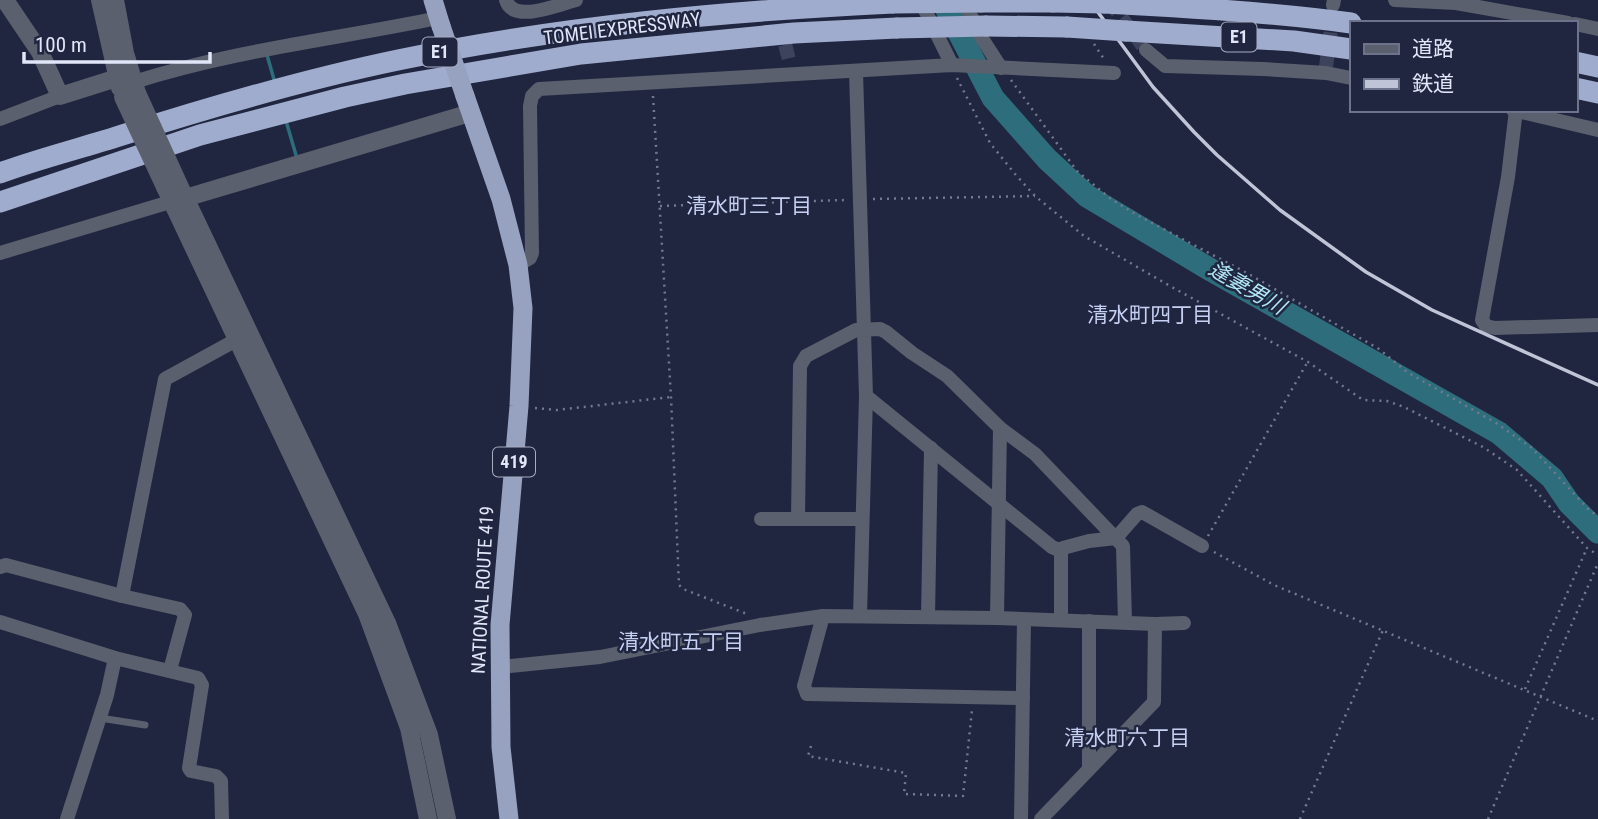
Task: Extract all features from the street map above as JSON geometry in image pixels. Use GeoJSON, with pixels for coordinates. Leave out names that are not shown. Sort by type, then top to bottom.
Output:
{"type":"FeatureCollection","features":[{"type":"Feature","properties":{"kind":"highway","name":"TOMEI EXPRESSWAY"},"geometry":{"type":"LineString","coordinates":[[0,173],[262,92],[400,60],[578,30],[671,19],[790,8],[972,1],[1196,7],[1350,23]]}},
{"type":"Feature","properties":{"kind":"highway","name":"NATIONAL ROUTE 419"},"geometry":{"type":"LineString","coordinates":[[437,15],[501,199],[518,265],[523,321],[519,406],[500,625],[501,747],[509,819]]}},
{"type":"Feature","properties":{"kind":"highway","name":"TOMEI EXPRESSWAY"},"geometry":{"type":"LineString","coordinates":[[0,202],[200,135],[345,97],[405,84],[594,52],[794,33],[986,26],[1067,27],[1294,41],[1350,49]]}},
{"type":"Feature","properties":{"kind":"highway"},"geometry":{"type":"LineString","coordinates":[[1577,62],[1598,67]]}},
{"type":"Feature","properties":{"kind":"highway"},"geometry":{"type":"LineString","coordinates":[[1577,88],[1598,93]]}},
{"type":"Feature","properties":{"kind":"street"},"geometry":{"type":"LineString","coordinates":[[5,0],[40,52],[60,96]]}},
{"type":"Feature","properties":{"kind":"street"},"geometry":{"type":"LineString","coordinates":[[100,0],[127,89],[367,614],[410,728],[428,819]]}},
{"type":"Feature","properties":{"kind":"street"},"geometry":{"type":"LineString","coordinates":[[115,0],[125,53],[127,89]]}},
{"type":"Feature","properties":{"kind":"street"},"geometry":{"type":"LineString","coordinates":[[506,0],[508,8],[513,12],[526,13],[576,0]]}},
{"type":"Feature","properties":{"kind":"street"},"geometry":{"type":"LineString","coordinates":[[920,0],[954,66]]}},
{"type":"Feature","properties":{"kind":"street"},"geometry":{"type":"LineString","coordinates":[[1395,0],[1456,3],[1534,19]]}},
{"type":"Feature","properties":{"kind":"street"},"geometry":{"type":"LineString","coordinates":[[972,1],[983,40],[997,68]]}},
{"type":"Feature","properties":{"kind":"street"},"geometry":{"type":"LineString","coordinates":[[0,119],[60,96],[127,89],[180,67],[246,52],[375,31],[437,15]]}},
{"type":"Feature","properties":{"kind":"street"},"geometry":{"type":"LineString","coordinates":[[1577,24],[1598,29]]}},
{"type":"Feature","properties":{"kind":"street"},"geometry":{"type":"LineString","coordinates":[[1146,50],[1165,66],[1326,70],[1350,78]]}},
{"type":"Feature","properties":{"kind":"street"},"geometry":{"type":"LineString","coordinates":[[789,60],[794,76]]}},
{"type":"Feature","properties":{"kind":"street"},"geometry":{"type":"LineString","coordinates":[[518,265],[530,258],[532,253],[530,106],[532,96],[539,89],[954,66],[1114,73]]}},
{"type":"Feature","properties":{"kind":"street"},"geometry":{"type":"LineString","coordinates":[[856,72],[866,396],[860,615]]}},
{"type":"Feature","properties":{"kind":"street"},"geometry":{"type":"LineString","coordinates":[[0,253],[175,193],[468,104]]}},
{"type":"Feature","properties":{"kind":"street"},"geometry":{"type":"LineString","coordinates":[[1515,112],[1508,177],[1482,320],[1486,326],[1495,328],[1598,325]]}},
{"type":"Feature","properties":{"kind":"street"},"geometry":{"type":"LineString","coordinates":[[1523,112],[1598,130]]}},
{"type":"Feature","properties":{"kind":"street"},"geometry":{"type":"LineString","coordinates":[[175,193],[387,622],[429,735],[447,819]]}},
{"type":"Feature","properties":{"kind":"street"},"geometry":{"type":"LineString","coordinates":[[798,518],[802,360],[844,334],[856,330],[880,329],[947,376],[1000,428],[1035,454],[1123,546],[1125,622]]}},
{"type":"Feature","properties":{"kind":"street"},"geometry":{"type":"LineString","coordinates":[[122,596],[164,379],[239,339]]}},
{"type":"Feature","properties":{"kind":"street"},"geometry":{"type":"LineString","coordinates":[[866,396],[1060,551],[1089,541],[1116,538],[1142,512],[1202,546]]}},
{"type":"Feature","properties":{"kind":"street"},"geometry":{"type":"LineString","coordinates":[[997,618],[1000,428]]}},
{"type":"Feature","properties":{"kind":"street"},"geometry":{"type":"LineString","coordinates":[[928,617],[931,447]]}},
{"type":"Feature","properties":{"kind":"street"},"geometry":{"type":"LineString","coordinates":[[761,519],[862,519]]}},
{"type":"Feature","properties":{"kind":"street"},"geometry":{"type":"LineString","coordinates":[[1060,551],[1061,621]]}},
{"type":"Feature","properties":{"kind":"street"},"geometry":{"type":"LineString","coordinates":[[0,567],[6,565],[184,612],[170,670]]}},
{"type":"Feature","properties":{"kind":"street"},"geometry":{"type":"LineString","coordinates":[[823,616],[804,686],[807,694],[1023,698]]}},
{"type":"Feature","properties":{"kind":"street"},"geometry":{"type":"LineString","coordinates":[[500,667],[600,657],[760,625],[823,616],[1184,623]]}},
{"type":"Feature","properties":{"kind":"street"},"geometry":{"type":"LineString","coordinates":[[1021,819],[1024,620]]}},
{"type":"Feature","properties":{"kind":"street"},"geometry":{"type":"LineString","coordinates":[[1088,768],[1089,621]]}},
{"type":"Feature","properties":{"kind":"street"},"geometry":{"type":"LineString","coordinates":[[0,622],[115,657],[198,678],[201,681],[189,768],[191,771],[216,776],[221,781],[222,819]]}},
{"type":"Feature","properties":{"kind":"street"},"geometry":{"type":"LineString","coordinates":[[1041,819],[1154,702],[1155,624]]}},
{"type":"Feature","properties":{"kind":"street"},"geometry":{"type":"LineString","coordinates":[[67,819],[107,695],[115,657]]}},
{"type":"Feature","properties":{"kind":"lane"},"geometry":{"type":"LineString","coordinates":[[99,718],[145,724]]}},
{"type":"Feature","properties":{"kind":"path"},"geometry":{"type":"LineString","coordinates":[[954,66],[961,90],[990,143],[1035,196],[1084,236],[1308,362],[1363,400],[1387,401],[1404,407],[1483,447],[1517,470],[1587,548],[1598,555]]}},
{"type":"Feature","properties":{"kind":"path"},"geometry":{"type":"LineString","coordinates":[[997,68],[1077,171],[1111,199],[1379,349],[1407,372],[1496,423],[1532,448],[1589,510],[1598,516]]}},
{"type":"Feature","properties":{"kind":"path"},"geometry":{"type":"LineString","coordinates":[[652,82],[680,587],[752,616],[760,625]]}},
{"type":"Feature","properties":{"kind":"path"},"geometry":{"type":"LineString","coordinates":[[1308,362],[1202,546],[1274,585],[1598,721]]}},
{"type":"Feature","properties":{"kind":"path"},"geometry":{"type":"LineString","coordinates":[[519,406],[557,410],[671,397]]}},
{"type":"Feature","properties":{"kind":"path"},"geometry":{"type":"LineString","coordinates":[[1524,690],[1587,548]]}},
{"type":"Feature","properties":{"kind":"path"},"geometry":{"type":"LineString","coordinates":[[1488,819],[1598,563]]}},
{"type":"Feature","properties":{"kind":"path"},"geometry":{"type":"LineString","coordinates":[[1300,819],[1383,630]]}},
{"type":"Feature","properties":{"kind":"path"},"geometry":{"type":"LineString","coordinates":[[811,746],[808,756],[906,773],[904,794],[963,796],[973,696]]}},
{"type":"Feature","properties":{"kind":"waterway","name":"逢妻男川"},"geometry":{"type":"LineString","coordinates":[[942,0],[993,98],[1047,159],[1087,196],[1211,270],[1499,433],[1552,478],[1569,503],[1598,532]]}},
{"type":"Feature","properties":{"kind":"waterway"},"geometry":{"type":"LineString","coordinates":[[267,55],[275,83]]}},
{"type":"Feature","properties":{"kind":"waterway"},"geometry":{"type":"LineString","coordinates":[[286,121],[296,155]]}},
{"type":"Feature","properties":{"kind":"tunnel"},"geometry":{"type":"LineString","coordinates":[[1109,1],[1146,50]]}},
{"type":"Feature","properties":{"kind":"tunnel"},"geometry":{"type":"LineString","coordinates":[[775,4],[789,60]]}},
{"type":"Feature","properties":{"kind":"tunnel"},"geometry":{"type":"LineString","coordinates":[[1326,67],[1333,13]]}},
{"type":"Feature","properties":{"kind":"railway"},"geometry":{"type":"LineString","coordinates":[[1089,0],[1153,87],[1217,155],[1280,210],[1366,272],[1432,310],[1598,385]]}},
{"type":"Feature","properties":{"kind":"district","name":"清水町三丁目"},"geometry":{"type":"Point","coordinates":[749,206]}},
{"type":"Feature","properties":{"kind":"district","name":"清水町四丁目"},"geometry":{"type":"Point","coordinates":[1150,315]}},
{"type":"Feature","properties":{"kind":"district","name":"清水町五丁目"},"geometry":{"type":"Point","coordinates":[681,642]}},
{"type":"Feature","properties":{"kind":"district","name":"清水町六丁目"},"geometry":{"type":"Point","coordinates":[1127,738]}}]}
